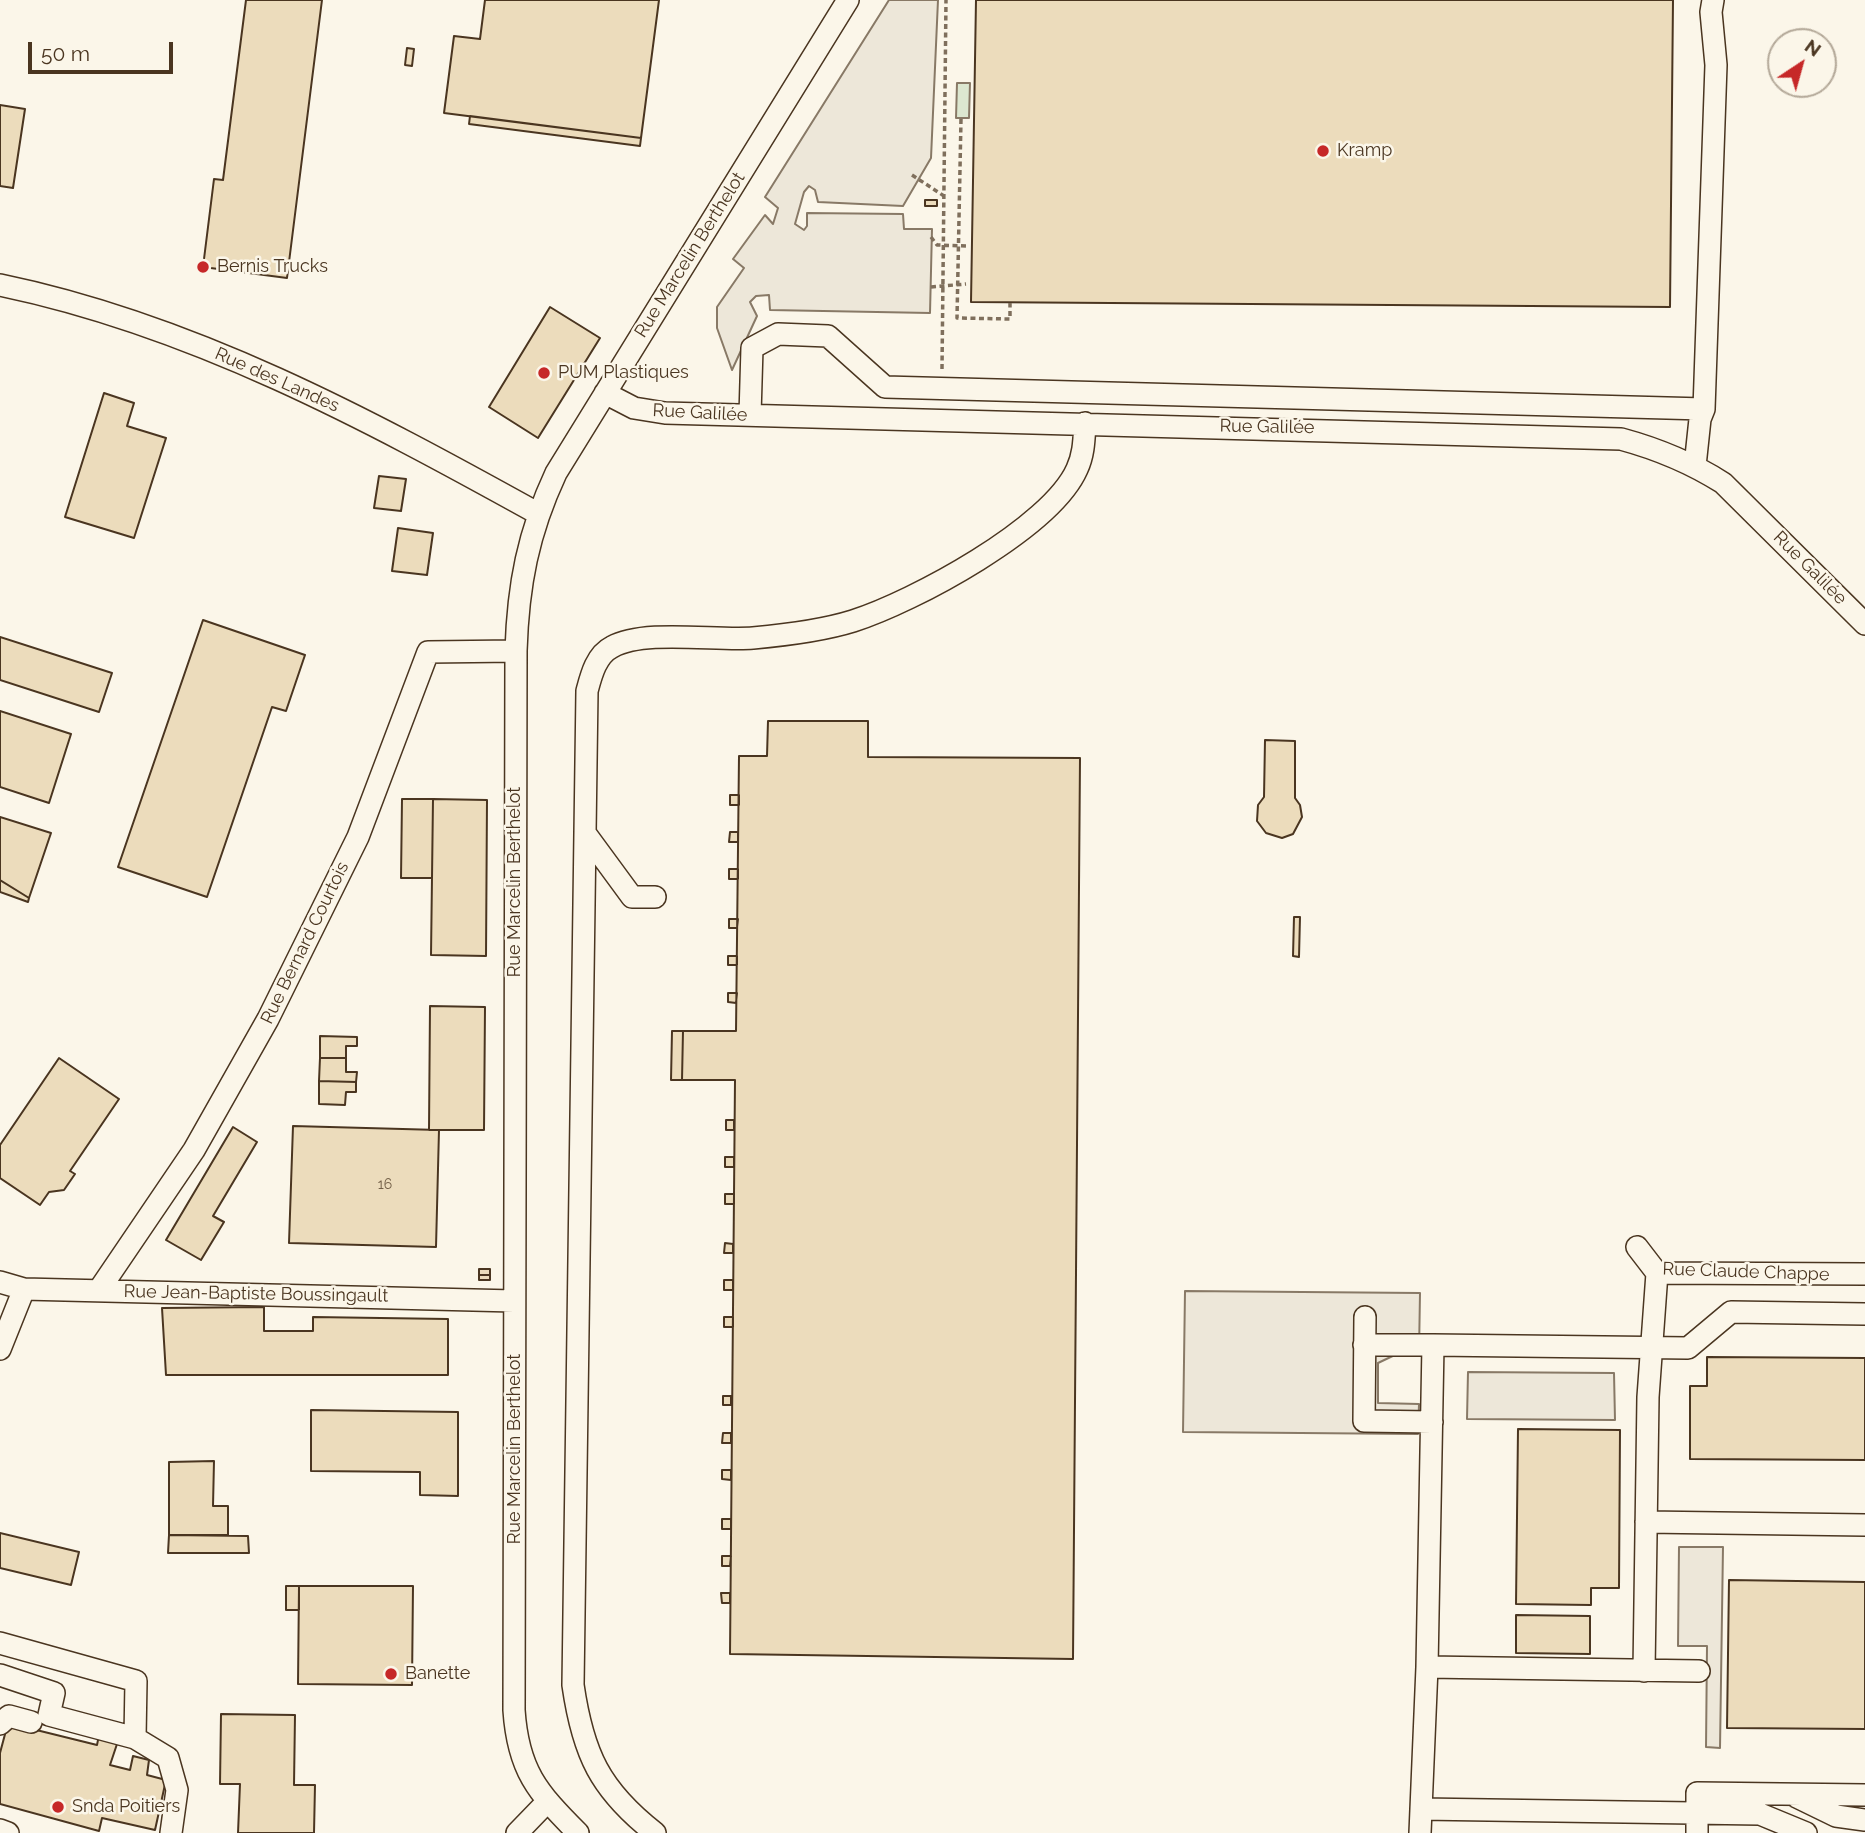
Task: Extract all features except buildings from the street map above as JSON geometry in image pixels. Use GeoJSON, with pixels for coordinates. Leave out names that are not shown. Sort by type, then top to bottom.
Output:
{"type":"FeatureCollection","features":[{"type":"Feature","properties":{"kind":"street","name":"Rue Marcelin Berthelot"},"geometry":{"type":"LineString","coordinates":[[578,1833],[531,1782],[522,1763],[516,1736],[516,652],[523,569],[537,513],[556,473],[848,0]]}},
{"type":"Feature","properties":{"kind":"street"},"geometry":{"type":"LineString","coordinates":[[1695,466],[1700,419],[1704,409],[1716,65],[1711,12],[1713,0]]}},
{"type":"Feature","properties":{"kind":"street","name":"Rue des Landes"},"geometry":{"type":"LineString","coordinates":[[0,285],[82,306],[216,352],[390,432],[537,513]]}},
{"type":"Feature","properties":{"kind":"street"},"geometry":{"type":"LineString","coordinates":[[750,415],[752,348],[778,334],[828,336],[886,387],[1704,409]]}},
{"type":"Feature","properties":{"kind":"street","name":"Rue Galilée"},"geometry":{"type":"LineString","coordinates":[[605,393],[634,408],[649,411],[1620,439],[1660,449],[1695,466],[1745,503],[1865,624]]}},
{"type":"Feature","properties":{"kind":"street"},"geometry":{"type":"LineString","coordinates":[[655,1833],[624,1807],[603,1783],[587,1753],[573,1685],[587,691],[593,668],[609,648],[632,639],[752,638],[805,632],[853,621],[919,593],[974,563],[1016,534],[1055,498],[1077,470],[1083,452],[1085,423]]}},
{"type":"Feature","properties":{"kind":"street","name":"Rue Bernard Courtois"},"geometry":{"type":"LineString","coordinates":[[99,1290],[194,1150],[268,1019],[358,837],[428,652],[516,652]]}},
{"type":"Feature","properties":{"kind":"street"},"geometry":{"type":"LineString","coordinates":[[585,832],[632,897],[655,897]]}},
{"type":"Feature","properties":{"kind":"street","name":"Rue Claude Chappe"},"geometry":{"type":"LineString","coordinates":[[1637,1247],[1657,1273],[1865,1274]]}},
{"type":"Feature","properties":{"kind":"street"},"geometry":{"type":"LineString","coordinates":[[1644,1671],[1646,1522],[1639,1397],[1651,1348],[1657,1273]]}},
{"type":"Feature","properties":{"kind":"street","name":"Rue Jean-Baptiste Boussingault"},"geometry":{"type":"LineString","coordinates":[[0,1282],[24,1289],[514,1301]]}},
{"type":"Feature","properties":{"kind":"street"},"geometry":{"type":"LineString","coordinates":[[0,1349],[24,1289]]}},
{"type":"Feature","properties":{"kind":"street"},"geometry":{"type":"LineString","coordinates":[[1364,1345],[1688,1348],[1731,1312],[1865,1314]]}},
{"type":"Feature","properties":{"kind":"street"},"geometry":{"type":"LineString","coordinates":[[1365,1317],[1364,1421],[1432,1422]]}},
{"type":"Feature","properties":{"kind":"street"},"geometry":{"type":"LineString","coordinates":[[1420,1833],[1427,1667],[1433,1345]]}},
{"type":"Feature","properties":{"kind":"street"},"geometry":{"type":"LineString","coordinates":[[1646,1522],[1865,1525]]}},
{"type":"Feature","properties":{"kind":"street"},"geometry":{"type":"LineString","coordinates":[[0,1643],[136,1681],[135,1738]]}},
{"type":"Feature","properties":{"kind":"street"},"geometry":{"type":"LineString","coordinates":[[1427,1667],[1699,1671]]}},
{"type":"Feature","properties":{"kind":"street"},"geometry":{"type":"LineString","coordinates":[[0,1675],[54,1693],[49,1715],[135,1738],[168,1758],[177,1790],[171,1833]]}},
{"type":"Feature","properties":{"kind":"street"},"geometry":{"type":"LineString","coordinates":[[0,1724],[9,1716],[31,1722]]}},
{"type":"Feature","properties":{"kind":"street"},"geometry":{"type":"LineString","coordinates":[[1421,1809],[1697,1823],[1698,1793],[1760,1804],[1806,1833]]}},
{"type":"Feature","properties":{"kind":"street"},"geometry":{"type":"LineString","coordinates":[[1760,1804],[1792,1794],[1865,1795]]}},
{"type":"Feature","properties":{"kind":"street"},"geometry":{"type":"LineString","coordinates":[[1792,1794],[1836,1816],[1865,1820]]}},
{"type":"Feature","properties":{"kind":"street"},"geometry":{"type":"LineString","coordinates":[[517,1833],[547,1802]]}},
{"type":"Feature","properties":{"kind":"street"},"geometry":{"type":"LineString","coordinates":[[0,1830],[8,1833]]}},
{"type":"Feature","properties":{"kind":"path"},"geometry":{"type":"LineString","coordinates":[[942,388],[946,0]]}},
{"type":"Feature","properties":{"kind":"path"},"geometry":{"type":"LineString","coordinates":[[961,119],[957,318],[1010,318],[1010,303]]}},
{"type":"Feature","properties":{"kind":"path"},"geometry":{"type":"LineString","coordinates":[[912,175],[944,196]]}},
{"type":"Feature","properties":{"kind":"path"},"geometry":{"type":"LineString","coordinates":[[932,237],[937,245],[967,246]]}},
{"type":"Feature","properties":{"kind":"path"},"geometry":{"type":"LineString","coordinates":[[931,287],[966,284]]}},
{"type":"Feature","properties":{"kind":"green space"},"geometry":{"type":"Polygon","coordinates":[[[957,83],[970,83],[969,118],[956,118],[957,83]]]}},
{"type":"Feature","properties":{"kind":"shaded area"},"geometry":{"type":"Polygon","coordinates":[[[889,0],[938,0],[931,158],[903,206],[818,202],[815,190],[809,186],[804,192],[795,224],[804,230],[807,226],[807,213],[903,214],[904,229],[932,229],[930,313],[770,310],[769,295],[756,296],[750,302],[757,316],[732,370],[717,328],[717,307],[744,268],[733,259],[765,215],[773,224],[778,208],[765,197],[889,0]]]}},
{"type":"Feature","properties":{"kind":"shaded area"},"geometry":{"type":"Polygon","coordinates":[[[1185,1291],[1420,1293],[1419,1353],[1399,1353],[1378,1363],[1378,1403],[1419,1404],[1418,1434],[1183,1432],[1185,1291]]]}},
{"type":"Feature","properties":{"kind":"shaded area"},"geometry":{"type":"Polygon","coordinates":[[[1468,1372],[1614,1373],[1615,1420],[1467,1419],[1468,1372]]]}},
{"type":"Feature","properties":{"kind":"shaded area"},"geometry":{"type":"Polygon","coordinates":[[[1679,1547],[1723,1547],[1720,1748],[1706,1747],[1707,1646],[1678,1646],[1679,1547]]]}},
{"type":"Feature","properties":{"kind":"place","name":"Kramp"},"geometry":{"type":"Point","coordinates":[1323,151]}},
{"type":"Feature","properties":{"kind":"place","name":"Bernis Trucks"},"geometry":{"type":"Point","coordinates":[203,267]}},
{"type":"Feature","properties":{"kind":"place","name":"PUM Plastiques"},"geometry":{"type":"Point","coordinates":[544,373]}},
{"type":"Feature","properties":{"kind":"place","name":"Banette"},"geometry":{"type":"Point","coordinates":[391,1674]}},
{"type":"Feature","properties":{"kind":"place","name":"Snda Poitiers"},"geometry":{"type":"Point","coordinates":[58,1807]}}]}
